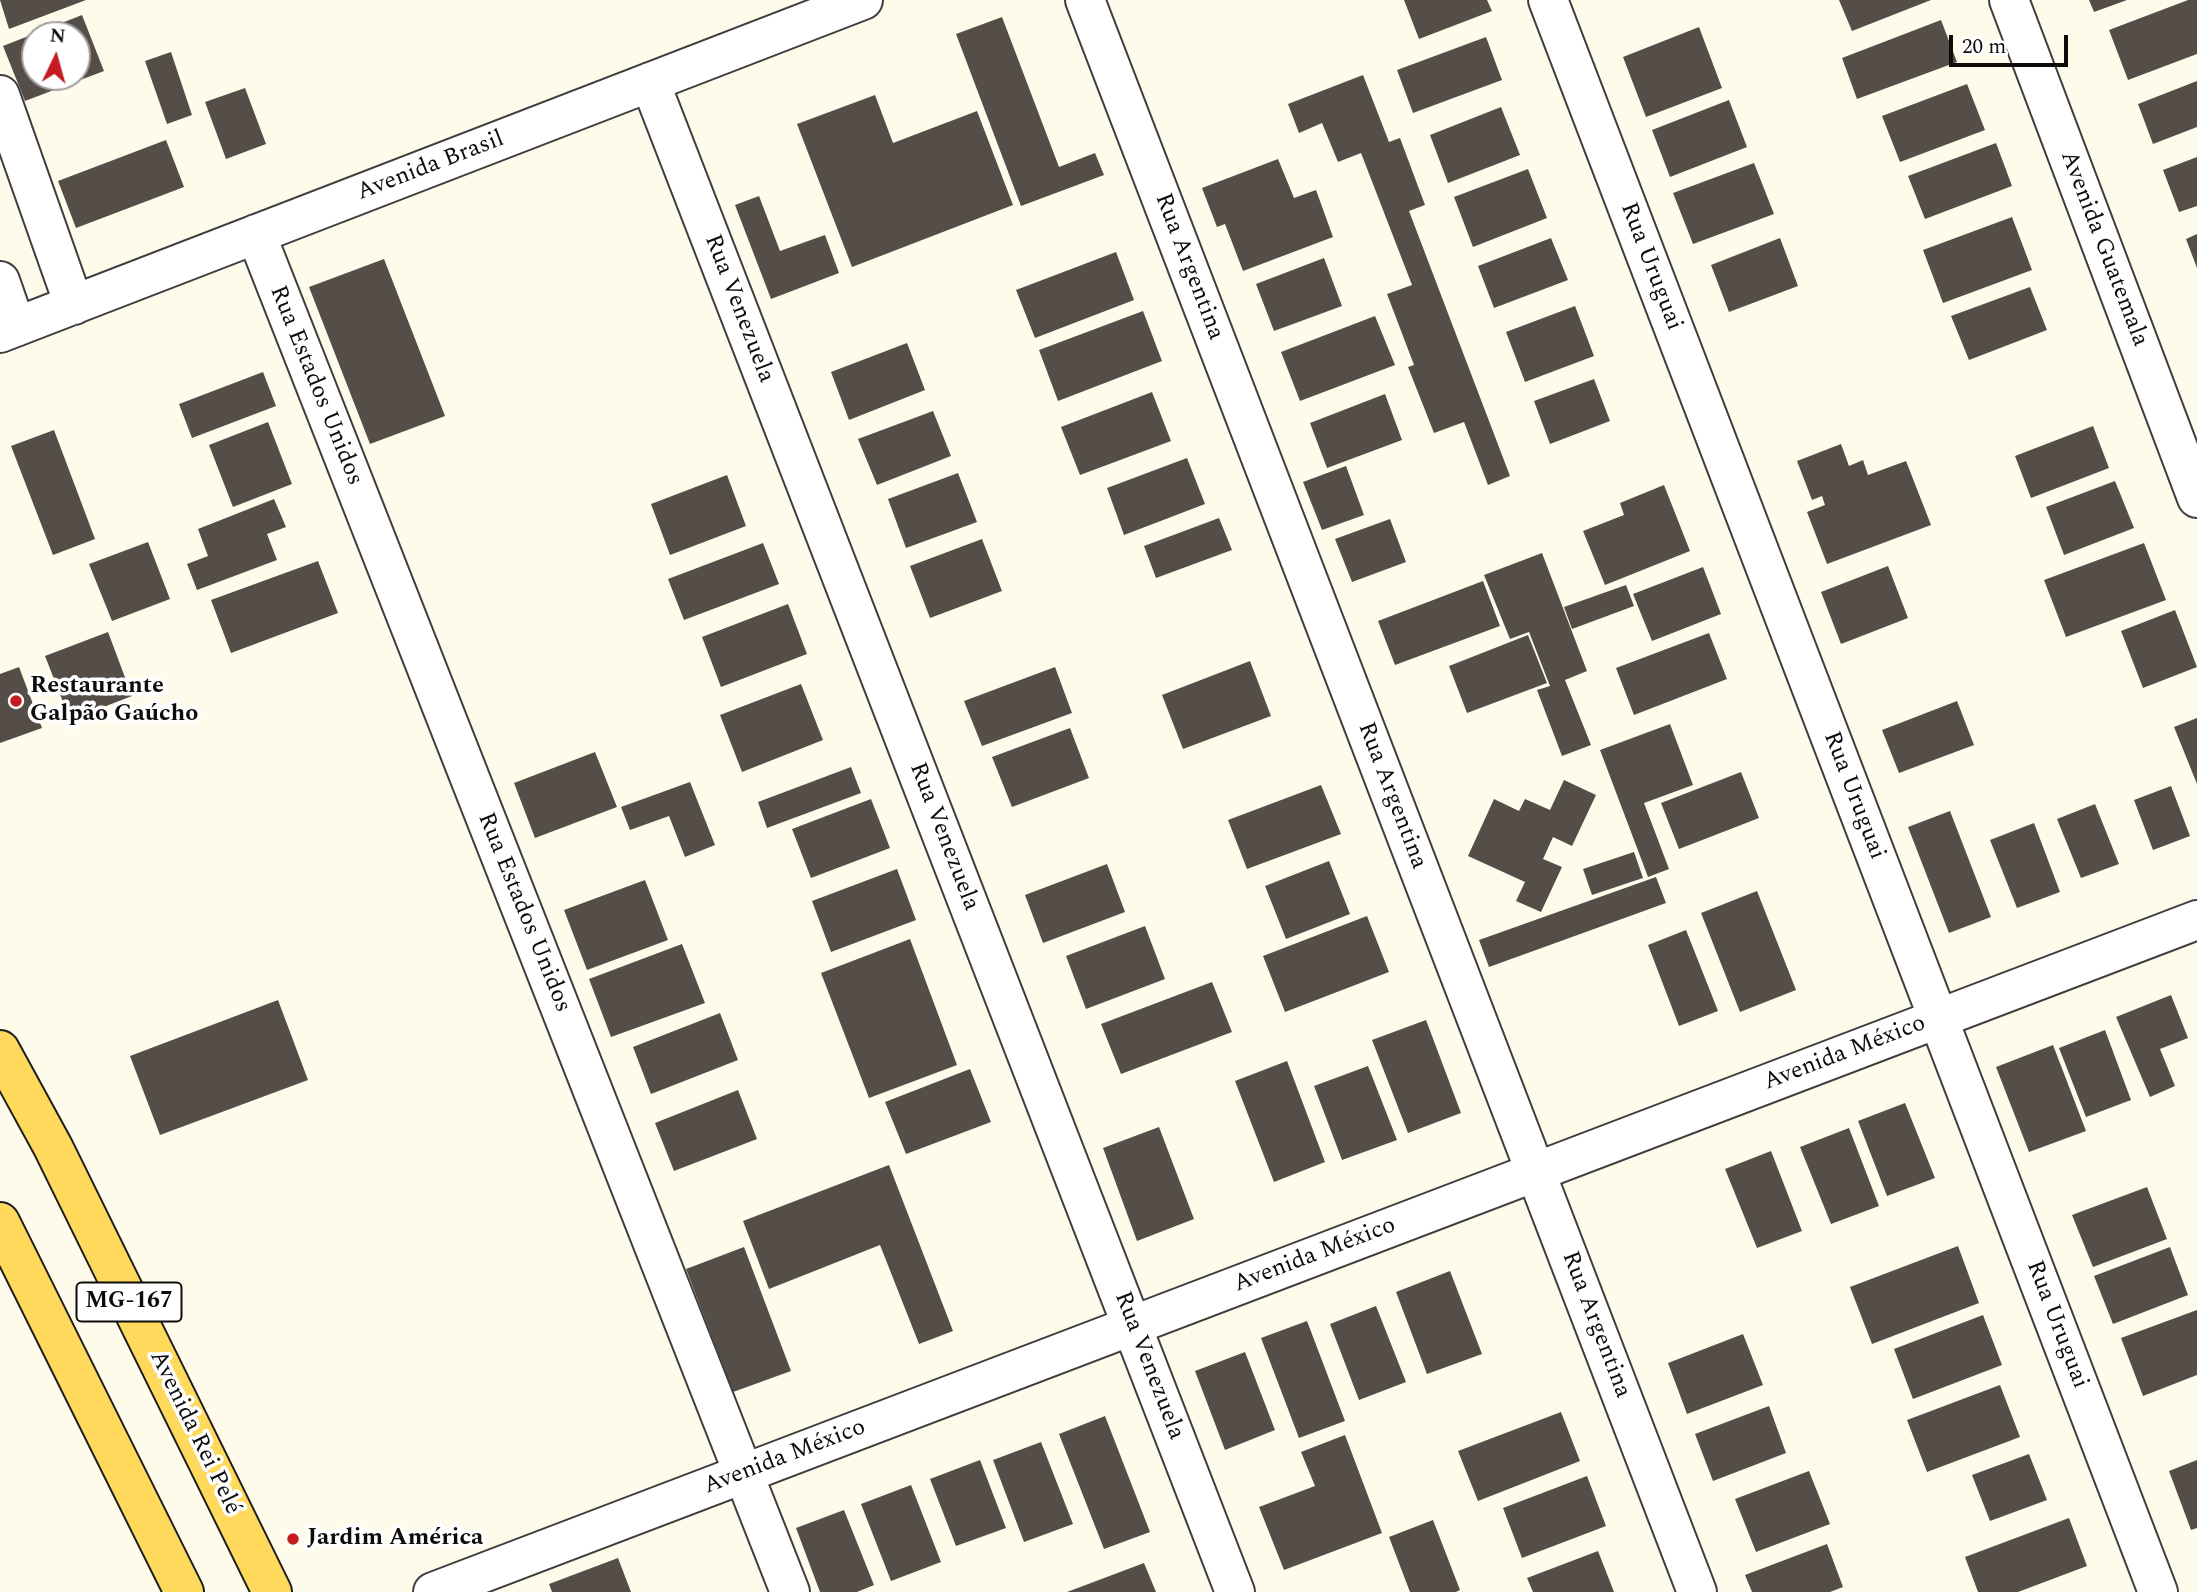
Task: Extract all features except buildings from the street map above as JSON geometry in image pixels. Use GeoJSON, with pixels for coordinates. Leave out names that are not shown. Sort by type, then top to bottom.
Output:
{"type":"FeatureCollection","features":[{"type":"Feature","properties":{"kind":"main road","name":"Avenida Rei Pelé"},"geometry":{"type":"LineString","coordinates":[[0,1050],[53,1147],[272,1592]]}},
{"type":"Feature","properties":{"kind":"main road","name":"MG-167"},"geometry":{"type":"LineString","coordinates":[[0,1222],[184,1592]]}},
{"type":"Feature","properties":{"kind":"street","name":"Avenida Brasil"},"geometry":{"type":"LineString","coordinates":[[8,330],[863,0]]}},
{"type":"Feature","properties":{"kind":"street","name":"Rua Argentina"},"geometry":{"type":"LineString","coordinates":[[1085,0],[1697,1592]]}},
{"type":"Feature","properties":{"kind":"street","name":"Rua Uruguai"},"geometry":{"type":"LineString","coordinates":[[1548,0],[2158,1592]]}},
{"type":"Feature","properties":{"kind":"street","name":"Avenida Guatemala"},"geometry":{"type":"LineString","coordinates":[[2009,0],[2197,498]]}},
{"type":"Feature","properties":{"kind":"street","name":"Rua Venezuela"},"geometry":{"type":"LineString","coordinates":[[650,82],[1235,1592]]}},
{"type":"Feature","properties":{"kind":"street"},"geometry":{"type":"LineString","coordinates":[[0,95],[74,304]]}},
{"type":"Feature","properties":{"kind":"street","name":"Rua Estados Unidos"},"geometry":{"type":"LineString","coordinates":[[256,234],[790,1592]]}},
{"type":"Feature","properties":{"kind":"street"},"geometry":{"type":"LineString","coordinates":[[0,281],[8,330]]}},
{"type":"Feature","properties":{"kind":"street","name":"Avenida México"},"geometry":{"type":"LineString","coordinates":[[433,1592],[2197,920]]}},
{"type":"Feature","properties":{"kind":"place","name":"Restaurante Galpão Gaúcho"},"geometry":{"type":"Point","coordinates":[16,701]}},
{"type":"Feature","properties":{"kind":"place","name":"Jardim América"},"geometry":{"type":"Point","coordinates":[293,1539]}}]}
